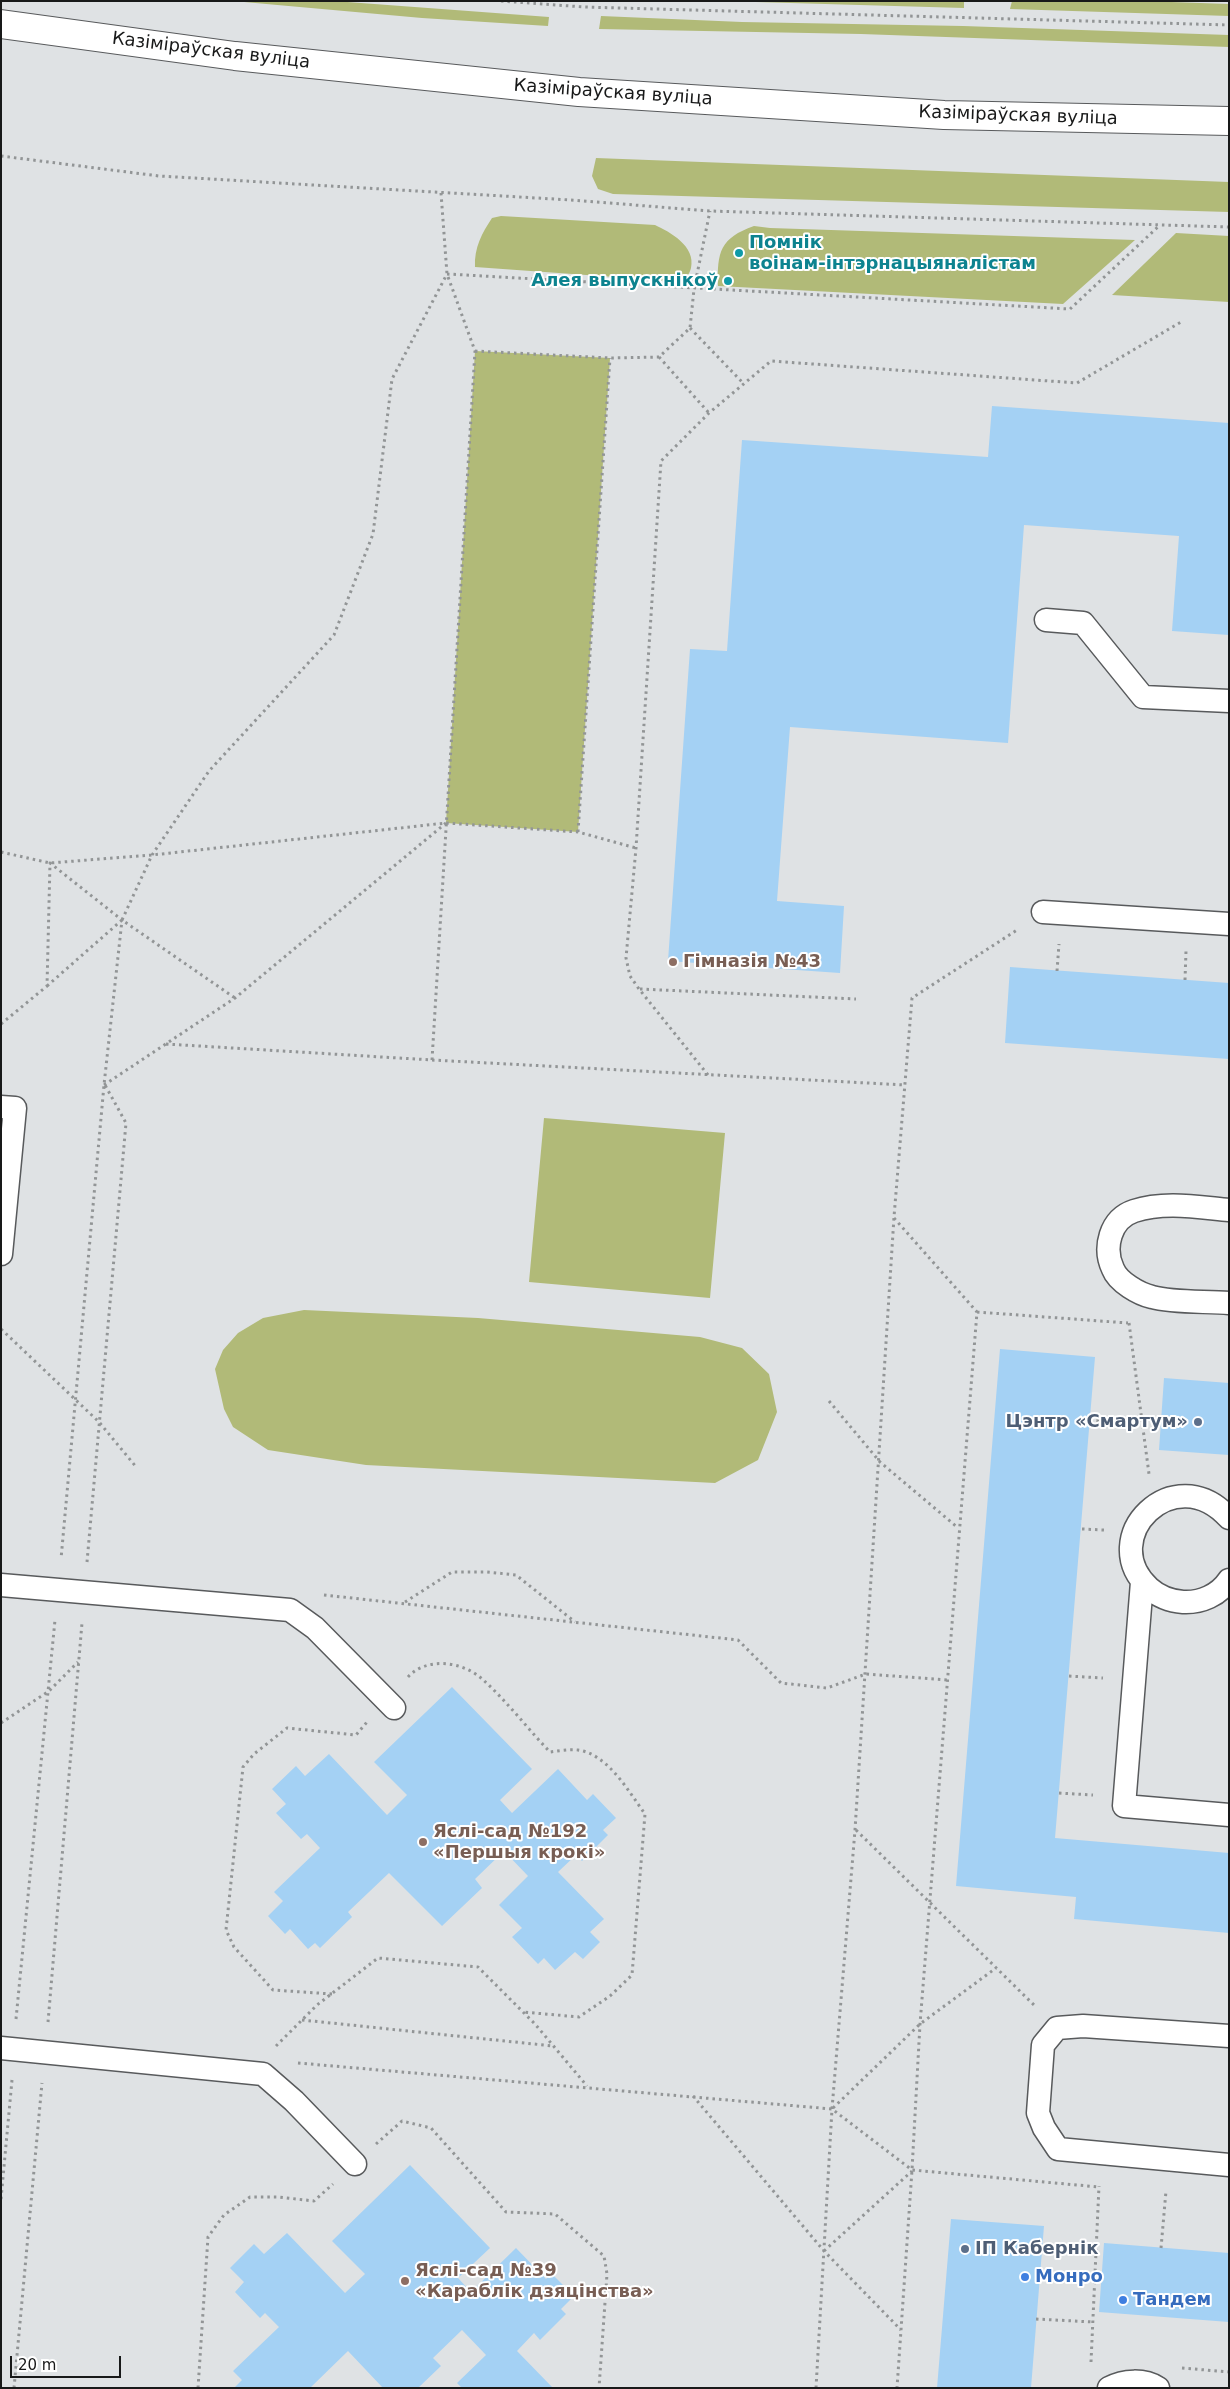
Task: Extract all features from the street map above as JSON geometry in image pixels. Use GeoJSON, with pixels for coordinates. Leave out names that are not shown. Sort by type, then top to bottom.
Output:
{"type":"FeatureCollection","features":[{"type":"Feature","properties":{"kind":"main road","name":"Казіміраўская вуліца"},"geometry":{"type":"LineString","coordinates":[[1,24],[235,56],[578,92],[944,114],[1229,122]]}},
{"type":"Feature","properties":{"kind":"lane"},"geometry":{"type":"LineString","coordinates":[[1046,620],[1083,623],[1143,697],[1229,701]]}},
{"type":"Feature","properties":{"kind":"lane"},"geometry":{"type":"LineString","coordinates":[[1043,912],[1229,924]]}},
{"type":"Feature","properties":{"kind":"lane"},"geometry":{"type":"LineString","coordinates":[[1,1106],[15,1108],[1,1254]]}},
{"type":"Feature","properties":{"kind":"lane"},"geometry":{"type":"LineString","coordinates":[[1229,1210],[1168,1205],[1132,1212],[1113,1227],[1108,1246],[1113,1269],[1127,1285],[1152,1297],[1229,1303]]}},
{"type":"Feature","properties":{"kind":"lane"},"geometry":{"type":"LineString","coordinates":[[1229,1518],[1218,1506],[1203,1498],[1186,1495],[1169,1498],[1154,1505],[1142,1517],[1134,1532],[1131,1550],[1134,1567],[1142,1582],[1156,1594],[1173,1602],[1191,1603],[1209,1598],[1224,1587],[1229,1580]]}},
{"type":"Feature","properties":{"kind":"lane"},"geometry":{"type":"LineString","coordinates":[[1142,1582],[1124,1806],[1229,1815]]}},
{"type":"Feature","properties":{"kind":"lane"},"geometry":{"type":"LineString","coordinates":[[1,1585],[290,1610],[315,1628],[389,1704]]}},
{"type":"Feature","properties":{"kind":"lane"},"geometry":{"type":"LineString","coordinates":[[1229,2036],[1083,2026],[1057,2028],[1043,2045],[1038,2113],[1044,2128],[1058,2149],[1229,2165]]}},
{"type":"Feature","properties":{"kind":"lane"},"geometry":{"type":"LineString","coordinates":[[8,2048],[263,2074],[294,2102],[355,2164]]}},
{"type":"Feature","properties":{"kind":"lane"},"geometry":{"type":"LineString","coordinates":[[1109,2388],[1127,2381],[1141,2382],[1158,2388]]}},
{"type":"Feature","properties":{"kind":"path"},"geometry":{"type":"LineString","coordinates":[[501,1],[594,7],[1229,25]]}},
{"type":"Feature","properties":{"kind":"path"},"geometry":{"type":"LineString","coordinates":[[1,156],[159,176],[710,211],[1229,227]]}},
{"type":"Feature","properties":{"kind":"path"},"geometry":{"type":"LineString","coordinates":[[432,1060],[475,351],[448,274],[441,193]]}},
{"type":"Feature","properties":{"kind":"path"},"geometry":{"type":"LineString","coordinates":[[475,351],[610,358],[659,357],[690,328],[694,289],[710,211]]}},
{"type":"Feature","properties":{"kind":"path"},"geometry":{"type":"LineString","coordinates":[[448,274],[1070,309],[1161,225]]}},
{"type":"Feature","properties":{"kind":"path"},"geometry":{"type":"LineString","coordinates":[[1,2200],[8,2048],[15,2032],[49,1691],[104,1085],[122,920],[152,855],[209,771],[334,635],[373,534],[392,379],[448,274]]}},
{"type":"Feature","properties":{"kind":"path"},"geometry":{"type":"LineString","coordinates":[[708,1075],[639,989],[630,976],[626,958],[636,848],[661,461],[708,413],[771,361],[1077,382],[1181,322]]}},
{"type":"Feature","properties":{"kind":"path"},"geometry":{"type":"LineString","coordinates":[[690,328],[744,384]]}},
{"type":"Feature","properties":{"kind":"path"},"geometry":{"type":"LineString","coordinates":[[659,357],[708,413]]}},
{"type":"Feature","properties":{"kind":"path"},"geometry":{"type":"LineString","coordinates":[[578,832],[610,358]]}},
{"type":"Feature","properties":{"kind":"path"},"geometry":{"type":"LineString","coordinates":[[104,1085],[235,998],[446,823]]}},
{"type":"Feature","properties":{"kind":"path"},"geometry":{"type":"LineString","coordinates":[[1,852],[50,863],[152,855],[446,823],[578,832],[636,848]]}},
{"type":"Feature","properties":{"kind":"path"},"geometry":{"type":"LineString","coordinates":[[50,863],[122,920],[235,998]]}},
{"type":"Feature","properties":{"kind":"path"},"geometry":{"type":"LineString","coordinates":[[47,986],[50,863]]}},
{"type":"Feature","properties":{"kind":"path"},"geometry":{"type":"LineString","coordinates":[[816,2388],[832,2109],[855,1830],[880,1462],[894,1217],[912,998],[1043,912]]}},
{"type":"Feature","properties":{"kind":"path"},"geometry":{"type":"LineString","coordinates":[[1,1024],[122,920]]}},
{"type":"Feature","properties":{"kind":"path"},"geometry":{"type":"LineString","coordinates":[[639,989],[856,1000]]}},
{"type":"Feature","properties":{"kind":"path"},"geometry":{"type":"LineString","coordinates":[[166,1044],[905,1085]]}},
{"type":"Feature","properties":{"kind":"path"},"geometry":{"type":"LineString","coordinates":[[14,2388],[126,1123],[104,1085]]}},
{"type":"Feature","properties":{"kind":"path"},"geometry":{"type":"LineString","coordinates":[[894,1217],[976,1312],[1129,1323]]}},
{"type":"Feature","properties":{"kind":"path"},"geometry":{"type":"LineString","coordinates":[[1149,1480],[1129,1323],[1152,1297]]}},
{"type":"Feature","properties":{"kind":"path"},"geometry":{"type":"LineString","coordinates":[[897,2388],[920,2024],[976,1312]]}},
{"type":"Feature","properties":{"kind":"path"},"geometry":{"type":"LineString","coordinates":[[1,1329],[99,1422],[137,1468]]}},
{"type":"Feature","properties":{"kind":"path"},"geometry":{"type":"LineString","coordinates":[[829,1401],[880,1462],[958,1528]]}},
{"type":"Feature","properties":{"kind":"path"},"geometry":{"type":"LineString","coordinates":[[1090,1420],[1142,1424]]}},
{"type":"Feature","properties":{"kind":"path"},"geometry":{"type":"LineString","coordinates":[[576,1623],[516,1575],[488,1572],[452,1572],[404,1603],[525,1615],[576,1623],[738,1640],[781,1683],[828,1688],[866,1674],[948,1680]]}},
{"type":"Feature","properties":{"kind":"path"},"geometry":{"type":"LineString","coordinates":[[1,1723],[49,1691],[78,1662]]}},
{"type":"Feature","properties":{"kind":"path"},"geometry":{"type":"LineString","coordinates":[[332,1994],[273,1990],[234,1947],[226,1930],[243,1767],[254,1754],[287,1728],[356,1735],[389,1704],[415,1669],[440,1662],[460,1666],[480,1677],[550,1752],[578,1750],[601,1760],[623,1784],[645,1814],[632,1975],[610,1996],[578,2018],[523,2012]]}},
{"type":"Feature","properties":{"kind":"path"},"geometry":{"type":"LineString","coordinates":[[855,1830],[1057,2028]]}},
{"type":"Feature","properties":{"kind":"path"},"geometry":{"type":"LineString","coordinates":[[275,2047],[332,1994],[378,1958],[478,1967],[523,2012],[587,2086]]}},
{"type":"Feature","properties":{"kind":"path"},"geometry":{"type":"LineString","coordinates":[[832,2109],[920,2024],[996,1968]]}},
{"type":"Feature","properties":{"kind":"path"},"geometry":{"type":"LineString","coordinates":[[302,2020],[554,2046]]}},
{"type":"Feature","properties":{"kind":"path"},"geometry":{"type":"LineString","coordinates":[[291,2063],[587,2086],[832,2109],[912,2170],[1099,2187]]}},
{"type":"Feature","properties":{"kind":"path"},"geometry":{"type":"LineString","coordinates":[[693,2096],[824,2251],[901,2330]]}},
{"type":"Feature","properties":{"kind":"path"},"geometry":{"type":"LineString","coordinates":[[198,2388],[208,2237],[224,2215],[250,2197],[279,2197],[314,2201],[402,2121],[431,2128],[506,2212],[555,2214],[604,2256],[607,2274],[599,2388]]}},
{"type":"Feature","properties":{"kind":"path"},"geometry":{"type":"LineString","coordinates":[[1092,2369],[1100,2152]]}},
{"type":"Feature","properties":{"kind":"path"},"geometry":{"type":"LineString","coordinates":[[1161,2248],[1168,2159]]}},
{"type":"Feature","properties":{"kind":"path"},"geometry":{"type":"LineString","coordinates":[[824,2251],[912,2170]]}},
{"type":"Feature","properties":{"kind":"path"},"geometry":{"type":"LineString","coordinates":[[1036,2319],[1093,2322]]}},
{"type":"Feature","properties":{"kind":"green space"},"geometry":{"type":"Polygon","coordinates":[[[233,1],[334,1],[549,17],[548,26],[422,18],[233,1]]]}},
{"type":"Feature","properties":{"kind":"green space"},"geometry":{"type":"Polygon","coordinates":[[[721,1],[964,1],[964,8],[721,1]]]}},
{"type":"Feature","properties":{"kind":"green space"},"geometry":{"type":"Polygon","coordinates":[[[1012,1],[1143,1],[1229,4],[1229,16],[1010,9],[1012,1]]]}},
{"type":"Feature","properties":{"kind":"green space"},"geometry":{"type":"Polygon","coordinates":[[[601,16],[742,22],[963,26],[1229,35],[1229,47],[861,34],[599,29],[601,16]]]}},
{"type":"Feature","properties":{"kind":"green space"},"geometry":{"type":"Polygon","coordinates":[[[596,158],[1229,182],[1229,212],[613,194],[598,189],[592,176],[596,158]]]}},
{"type":"Feature","properties":{"kind":"green space"},"geometry":{"type":"Polygon","coordinates":[[[501,216],[655,225],[674,236],[686,247],[692,260],[690,270],[684,282],[475,267],[477,247],[482,235],[492,218],[501,216]]]}},
{"type":"Feature","properties":{"kind":"green space"},"geometry":{"type":"Polygon","coordinates":[[[754,226],[1135,240],[1063,304],[718,286],[718,264],[727,241],[754,226]]]}},
{"type":"Feature","properties":{"kind":"green space"},"geometry":{"type":"Polygon","coordinates":[[[1176,233],[1229,236],[1229,302],[1112,295],[1176,233]]]}},
{"type":"Feature","properties":{"kind":"green space"},"geometry":{"type":"Polygon","coordinates":[[[475,351],[610,358],[578,832],[446,823],[475,351]]]}},
{"type":"Feature","properties":{"kind":"green space"},"geometry":{"type":"Polygon","coordinates":[[[544,1118],[725,1133],[710,1298],[529,1282],[544,1118]]]}},
{"type":"Feature","properties":{"kind":"green space"},"geometry":{"type":"Polygon","coordinates":[[[304,1310],[478,1318],[700,1337],[742,1348],[769,1374],[777,1412],[758,1460],[715,1483],[366,1465],[268,1450],[233,1427],[224,1409],[215,1369],[223,1350],[238,1333],[263,1318],[304,1310]]]}},
{"type":"Feature","properties":{"kind":"building"},"geometry":{"type":"Polygon","coordinates":[[[992,406],[1229,423],[1229,635],[1172,631],[1179,536],[1024,525],[1008,743],[790,727],[777,901],[844,906],[840,973],[668,961],[690,649],[727,651],[742,440],[988,457],[992,406]]]}},
{"type":"Feature","properties":{"kind":"building"},"geometry":{"type":"Polygon","coordinates":[[[1010,967],[1229,983],[1229,1059],[1005,1043],[1010,967]]]}},
{"type":"Feature","properties":{"kind":"building"},"geometry":{"type":"Polygon","coordinates":[[[1000,1349],[1095,1357],[1055,1838],[1229,1853],[1229,1933],[1074,1919],[1076,1897],[956,1886],[1000,1349]]]}},
{"type":"Feature","properties":{"kind":"building"},"geometry":{"type":"Polygon","coordinates":[[[1164,1378],[1229,1383],[1229,1455],[1159,1450],[1164,1378]]]}},
{"type":"Feature","properties":{"kind":"building"},"geometry":{"type":"Polygon","coordinates":[[[452,1687],[532,1769],[500,1800],[512,1813],[558,1769],[587,1800],[593,1794],[616,1818],[603,1830],[608,1835],[582,1861],[576,1855],[558,1872],[604,1919],[590,1932],[600,1942],[583,1959],[575,1952],[555,1970],[544,1958],[538,1964],[512,1937],[522,1928],[499,1905],[528,1876],[504,1851],[475,1879],[482,1888],[442,1926],[389,1873],[348,1912],[352,1917],[320,1948],[315,1943],[308,1949],[290,1929],[285,1934],[268,1916],[283,1901],[274,1892],[320,1848],[307,1834],[301,1839],[276,1813],[286,1804],[272,1789],[296,1766],[305,1776],[329,1754],[387,1815],[407,1795],[374,1762],[452,1687]]]}},
{"type":"Feature","properties":{"kind":"building"},"geometry":{"type":"Polygon","coordinates":[[[410,2165],[490,2248],[458,2278],[471,2292],[516,2248],[546,2279],[551,2273],[574,2296],[561,2309],[566,2314],[540,2340],[534,2333],[517,2351],[553,2388],[462,2388],[457,2383],[486,2355],[462,2330],[433,2358],[441,2366],[418,2388],[383,2388],[348,2351],[310,2388],[234,2388],[242,2380],[233,2371],[279,2327],[265,2313],[260,2318],[235,2292],[244,2282],[230,2268],[254,2244],[264,2254],[287,2233],[345,2293],[365,2274],[332,2241],[410,2165]]]}},
{"type":"Feature","properties":{"kind":"building"},"geometry":{"type":"Polygon","coordinates":[[[951,2219],[1044,2226],[1031,2388],[937,2388],[951,2219]]]}},
{"type":"Feature","properties":{"kind":"building"},"geometry":{"type":"Polygon","coordinates":[[[1104,2243],[1229,2253],[1229,2322],[1099,2312],[1104,2243]]]}},
{"type":"Feature","properties":{"kind":"place","name":"Помнік воінам-інтэрнацыяналістам"},"geometry":{"type":"Point","coordinates":[739,253]}},
{"type":"Feature","properties":{"kind":"place","name":"Алея выпускнікоў"},"geometry":{"type":"Point","coordinates":[728,281]}},
{"type":"Feature","properties":{"kind":"place","name":"Гімназія №43"},"geometry":{"type":"Point","coordinates":[673,962]}},
{"type":"Feature","properties":{"kind":"place","name":"Цэнтр «Смартум»"},"geometry":{"type":"Point","coordinates":[1198,1422]}},
{"type":"Feature","properties":{"kind":"place","name":"Яслі-сад №192 «Першыя крокі»"},"geometry":{"type":"Point","coordinates":[423,1842]}},
{"type":"Feature","properties":{"kind":"place","name":"ІП Кабернік"},"geometry":{"type":"Point","coordinates":[965,2249]}},
{"type":"Feature","properties":{"kind":"place","name":"Монро"},"geometry":{"type":"Point","coordinates":[1025,2277]}},
{"type":"Feature","properties":{"kind":"place","name":"Яслі-сад №39 «Караблік дзяцінства»"},"geometry":{"type":"Point","coordinates":[405,2281]}},
{"type":"Feature","properties":{"kind":"place","name":"Тандем"},"geometry":{"type":"Point","coordinates":[1123,2300]}}]}
